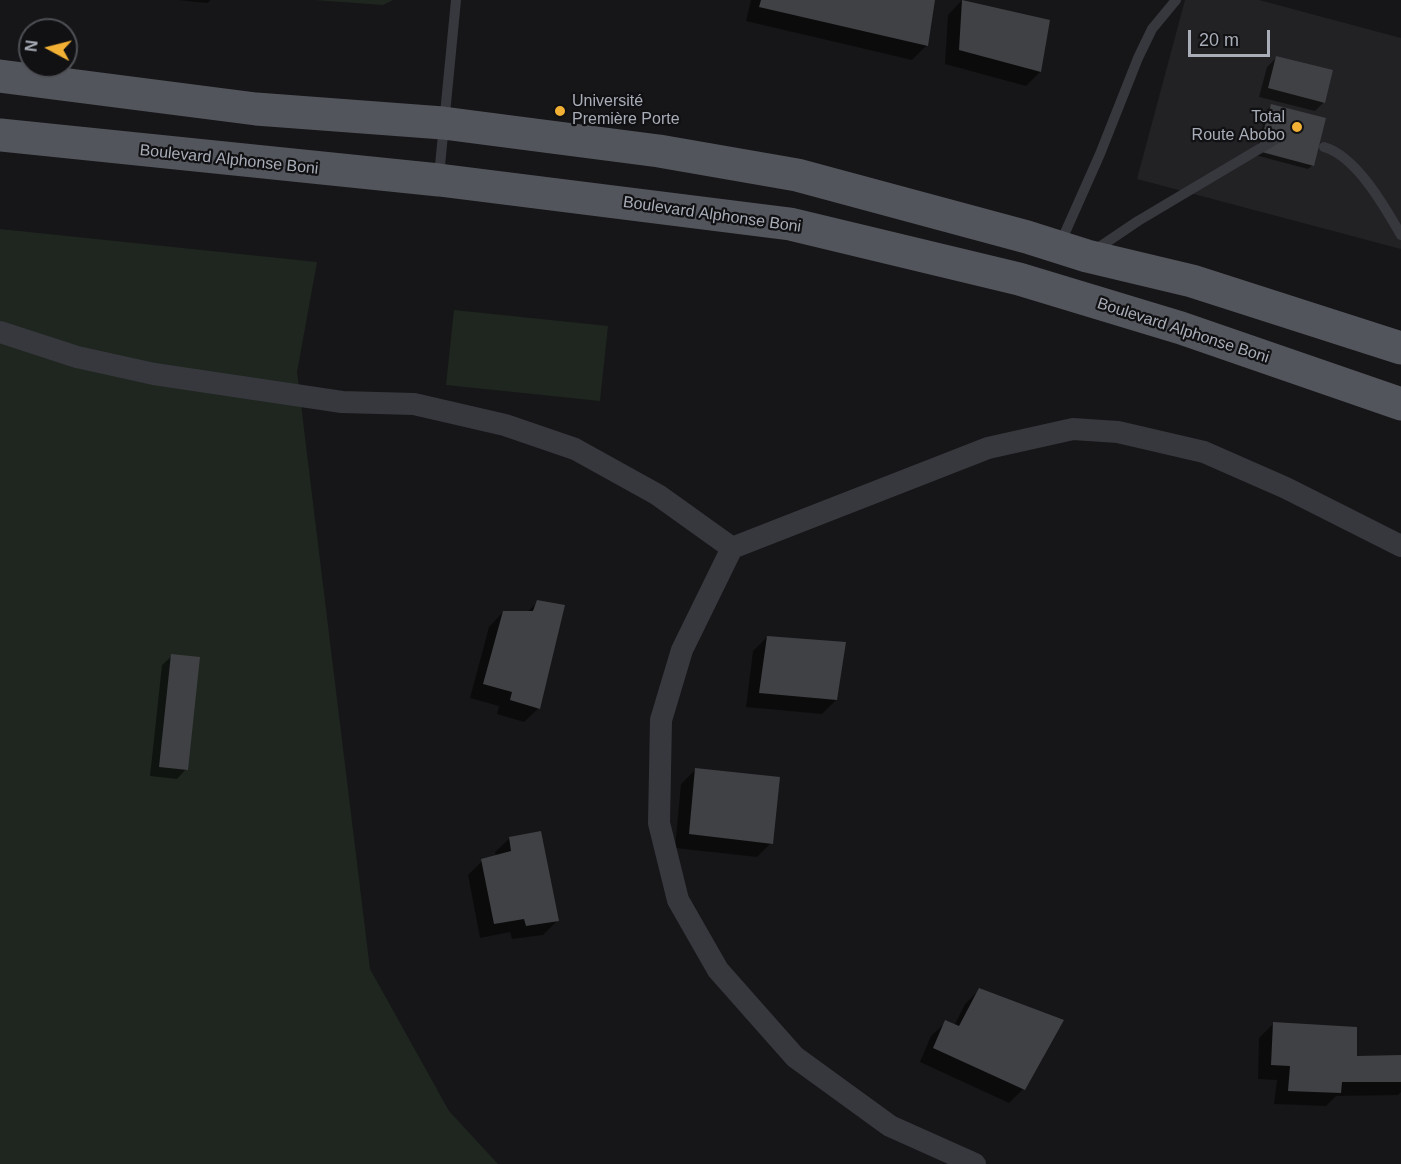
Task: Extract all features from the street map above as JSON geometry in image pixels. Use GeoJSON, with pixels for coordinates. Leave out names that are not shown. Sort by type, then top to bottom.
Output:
{"type":"FeatureCollection","features":[{"type":"Feature","properties":{"kind":"main road"},"geometry":{"type":"LineString","coordinates":[[0,76],[256,109],[443,123],[659,151],[797,175],[1073,251],[1192,281],[1401,348]]}},
{"type":"Feature","properties":{"kind":"main road","name":"Boulevard Alphonse Boni"},"geometry":{"type":"LineString","coordinates":[[0,135],[439,180],[790,224],[890,246],[1019,279],[1181,328],[1401,404]]}},
{"type":"Feature","properties":{"kind":"street"},"geometry":{"type":"LineString","coordinates":[[0,332],[78,357],[154,374],[342,402],[414,404],[505,425],[574,449],[658,495],[732,548]]}},
{"type":"Feature","properties":{"kind":"street"},"geometry":{"type":"LineString","coordinates":[[975,1164],[890,1126],[795,1057],[718,970],[678,900],[659,823],[661,720],[682,650],[732,548],[988,448],[1073,429],[1118,432],[1204,452],[1286,488],[1401,546]]}},
{"type":"Feature","properties":{"kind":"lane"},"geometry":{"type":"LineString","coordinates":[[439,180],[456,0]]}},
{"type":"Feature","properties":{"kind":"lane"},"geometry":{"type":"LineString","coordinates":[[1073,251],[1100,154],[1138,58],[1152,29],[1176,0]]}},
{"type":"Feature","properties":{"kind":"lane"},"geometry":{"type":"LineString","coordinates":[[1073,251],[1138,221],[1281,136]]}},
{"type":"Feature","properties":{"kind":"lane"},"geometry":{"type":"LineString","coordinates":[[1324,147],[1333,150],[1374,188],[1401,234]]}},
{"type":"Feature","properties":{"kind":"shaded area"},"geometry":{"type":"Polygon","coordinates":[[[314,0],[393,0],[383,5],[314,0]]]}},
{"type":"Feature","properties":{"kind":"shaded area"},"geometry":{"type":"Polygon","coordinates":[[[1185,0],[1259,0],[1401,38],[1401,249],[1137,179],[1185,0]]]}},
{"type":"Feature","properties":{"kind":"shaded area"},"geometry":{"type":"Polygon","coordinates":[[[0,229],[317,262],[297,372],[370,969],[449,1111],[498,1164],[0,1164],[0,229]]]}},
{"type":"Feature","properties":{"kind":"shaded area"},"geometry":{"type":"Polygon","coordinates":[[[454,310],[608,326],[600,401],[446,385],[454,310]]]}},
{"type":"Feature","properties":{"kind":"building"},"geometry":{"type":"Polygon","coordinates":[[[761,0],[935,0],[928,46],[759,7],[761,0]]]}},
{"type":"Feature","properties":{"kind":"building"},"geometry":{"type":"Polygon","coordinates":[[[962,0],[1050,20],[1041,72],[959,50],[962,0]]]}},
{"type":"Feature","properties":{"kind":"building"},"geometry":{"type":"Polygon","coordinates":[[[1276,56],[1333,70],[1325,103],[1268,88],[1276,56]]]}},
{"type":"Feature","properties":{"kind":"building"},"geometry":{"type":"Polygon","coordinates":[[[1271,104],[1326,118],[1314,166],[1258,151],[1271,104]]]}},
{"type":"Feature","properties":{"kind":"building"},"geometry":{"type":"Polygon","coordinates":[[[537,600],[565,605],[540,709],[510,700],[512,692],[483,684],[503,611],[533,611],[537,600]]]}},
{"type":"Feature","properties":{"kind":"building"},"geometry":{"type":"Polygon","coordinates":[[[767,636],[846,642],[837,700],[759,693],[767,636]]]}},
{"type":"Feature","properties":{"kind":"building"},"geometry":{"type":"Polygon","coordinates":[[[171,654],[200,657],[188,770],[159,767],[171,654]]]}},
{"type":"Feature","properties":{"kind":"building"},"geometry":{"type":"Polygon","coordinates":[[[695,768],[780,777],[773,844],[689,834],[695,768]]]}},
{"type":"Feature","properties":{"kind":"building"},"geometry":{"type":"Polygon","coordinates":[[[541,831],[559,921],[526,926],[524,919],[494,924],[481,859],[511,851],[509,837],[541,831]]]}},
{"type":"Feature","properties":{"kind":"building"},"geometry":{"type":"Polygon","coordinates":[[[979,988],[1064,1020],[1025,1090],[933,1048],[945,1020],[959,1026],[979,988]]]}},
{"type":"Feature","properties":{"kind":"building"},"geometry":{"type":"Polygon","coordinates":[[[1273,1022],[1357,1027],[1357,1056],[1401,1055],[1401,1082],[1342,1082],[1341,1093],[1288,1091],[1290,1066],[1271,1065],[1273,1022]]]}},
{"type":"Feature","properties":{"kind":"place","name":"Université Première Porte"},"geometry":{"type":"Point","coordinates":[560,111]}},
{"type":"Feature","properties":{"kind":"place","name":"Total Route Abobo"},"geometry":{"type":"Point","coordinates":[1297,127]}}]}
